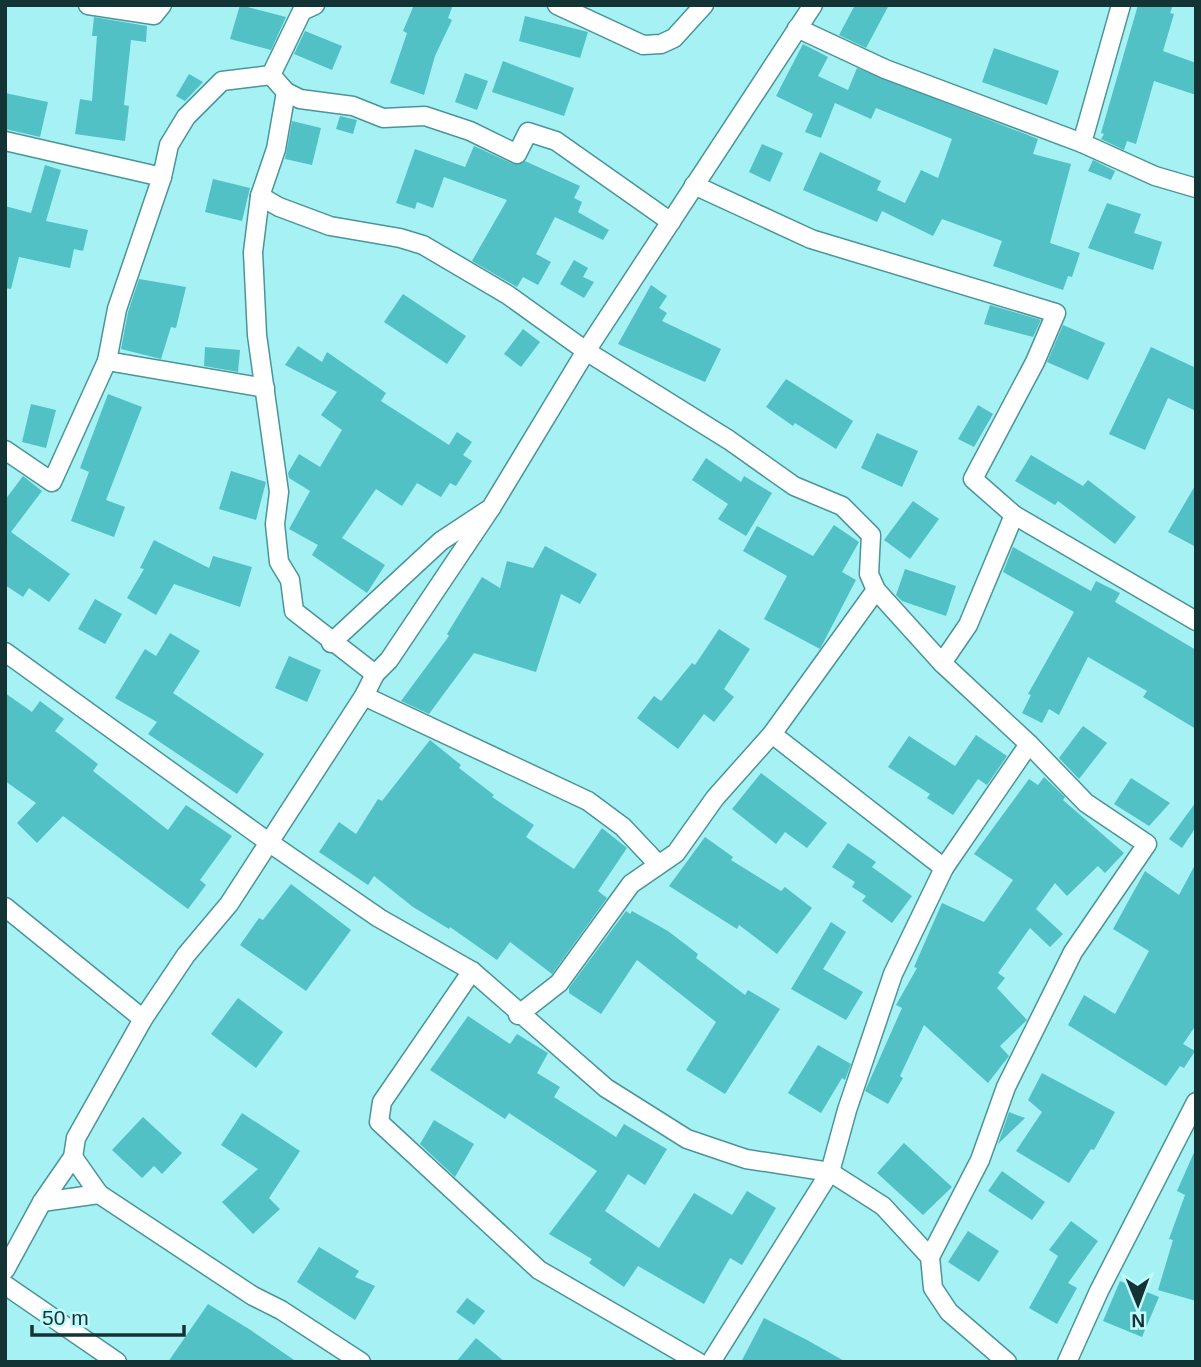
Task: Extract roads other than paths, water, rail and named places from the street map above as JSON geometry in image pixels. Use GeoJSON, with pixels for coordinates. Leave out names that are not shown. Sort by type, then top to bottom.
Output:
{"type":"FeatureCollection","features":[{"type":"Feature","properties":{"kind":"street"},"geometry":{"type":"LineString","coordinates":[[88,5],[154,15],[162,5]]}},
{"type":"Feature","properties":{"kind":"street"},"geometry":{"type":"LineString","coordinates":[[558,5],[643,45],[661,44],[674,38],[704,5]]}},
{"type":"Feature","properties":{"kind":"street"},"geometry":{"type":"LineString","coordinates":[[1082,143],[1121,5]]}},
{"type":"Feature","properties":{"kind":"street"},"geometry":{"type":"LineString","coordinates":[[271,75],[302,7]]}},
{"type":"Feature","properties":{"kind":"street"},"geometry":{"type":"LineString","coordinates":[[5,1270],[42,1202],[73,1157],[76,1138],[143,1019],[186,955],[229,904],[364,696],[375,674],[389,660],[491,508],[586,351],[809,7]]}},
{"type":"Feature","properties":{"kind":"street"},"geometry":{"type":"LineString","coordinates":[[797,28],[885,69],[1082,143],[1154,176],[1196,188]]}},
{"type":"Feature","properties":{"kind":"street"},"geometry":{"type":"LineString","coordinates":[[271,75],[286,92],[300,99],[353,106],[383,118],[425,116],[470,131],[517,154],[528,132],[555,141],[671,222]]}},
{"type":"Feature","properties":{"kind":"street"},"geometry":{"type":"LineString","coordinates":[[5,450],[52,482],[107,361],[117,309],[162,177],[169,145],[186,117],[201,99],[222,81],[271,75]]}},
{"type":"Feature","properties":{"kind":"street"},"geometry":{"type":"LineString","coordinates":[[286,92],[276,149],[260,196],[253,252],[254,300],[279,492],[275,524],[279,562],[290,580],[294,611],[331,643],[375,674]]}},
{"type":"Feature","properties":{"kind":"street"},"geometry":{"type":"LineString","coordinates":[[5,141],[162,177]]}},
{"type":"Feature","properties":{"kind":"street"},"geometry":{"type":"LineString","coordinates":[[694,185],[811,239],[1056,313],[1035,362],[973,479],[1014,516],[1196,621]]}},
{"type":"Feature","properties":{"kind":"street"},"geometry":{"type":"LineString","coordinates":[[260,196],[279,207],[330,226],[400,237],[423,245],[508,295],[586,351],[729,440],[793,486],[842,506],[871,534],[869,574],[876,590],[942,663],[1029,744],[1086,803],[1147,844],[1073,952],[1006,1087],[980,1160],[930,1257],[933,1288],[949,1312],[1007,1362]]}},
{"type":"Feature","properties":{"kind":"street"},"geometry":{"type":"LineString","coordinates":[[107,361],[265,388]]}},
{"type":"Feature","properties":{"kind":"street"},"geometry":{"type":"LineString","coordinates":[[331,643],[441,541],[491,508]]}},
{"type":"Feature","properties":{"kind":"street"},"geometry":{"type":"LineString","coordinates":[[942,663],[968,625],[1014,516]]}},
{"type":"Feature","properties":{"kind":"street"},"geometry":{"type":"LineString","coordinates":[[518,1015],[559,983],[631,884],[657,863],[676,853],[715,797],[772,734],[876,590]]}},
{"type":"Feature","properties":{"kind":"street"},"geometry":{"type":"LineString","coordinates":[[5,652],[267,842],[380,918],[471,971],[518,1015],[606,1088],[687,1139],[746,1159],[830,1172],[883,1206],[930,1257]]}},
{"type":"Feature","properties":{"kind":"street"},"geometry":{"type":"LineString","coordinates":[[364,696],[588,801],[623,827],[657,863]]}},
{"type":"Feature","properties":{"kind":"street"},"geometry":{"type":"LineString","coordinates":[[772,734],[944,868]]}},
{"type":"Feature","properties":{"kind":"street"},"geometry":{"type":"LineString","coordinates":[[711,1362],[830,1172],[847,1110],[893,974],[944,868],[1029,744]]}},
{"type":"Feature","properties":{"kind":"street"},"geometry":{"type":"LineString","coordinates":[[5,907],[143,1019]]}},
{"type":"Feature","properties":{"kind":"street"},"geometry":{"type":"LineString","coordinates":[[471,971],[382,1102],[379,1122],[539,1270],[698,1362]]}},
{"type":"Feature","properties":{"kind":"street"},"geometry":{"type":"LineString","coordinates":[[1067,1362],[1099,1291],[1196,1102]]}},
{"type":"Feature","properties":{"kind":"street"},"geometry":{"type":"LineString","coordinates":[[73,1157],[99,1194],[253,1296],[281,1310],[361,1362]]}},
{"type":"Feature","properties":{"kind":"street"},"geometry":{"type":"LineString","coordinates":[[42,1202],[99,1194]]}},
{"type":"Feature","properties":{"kind":"street"},"geometry":{"type":"LineString","coordinates":[[5,1285],[117,1362]]}}]}
